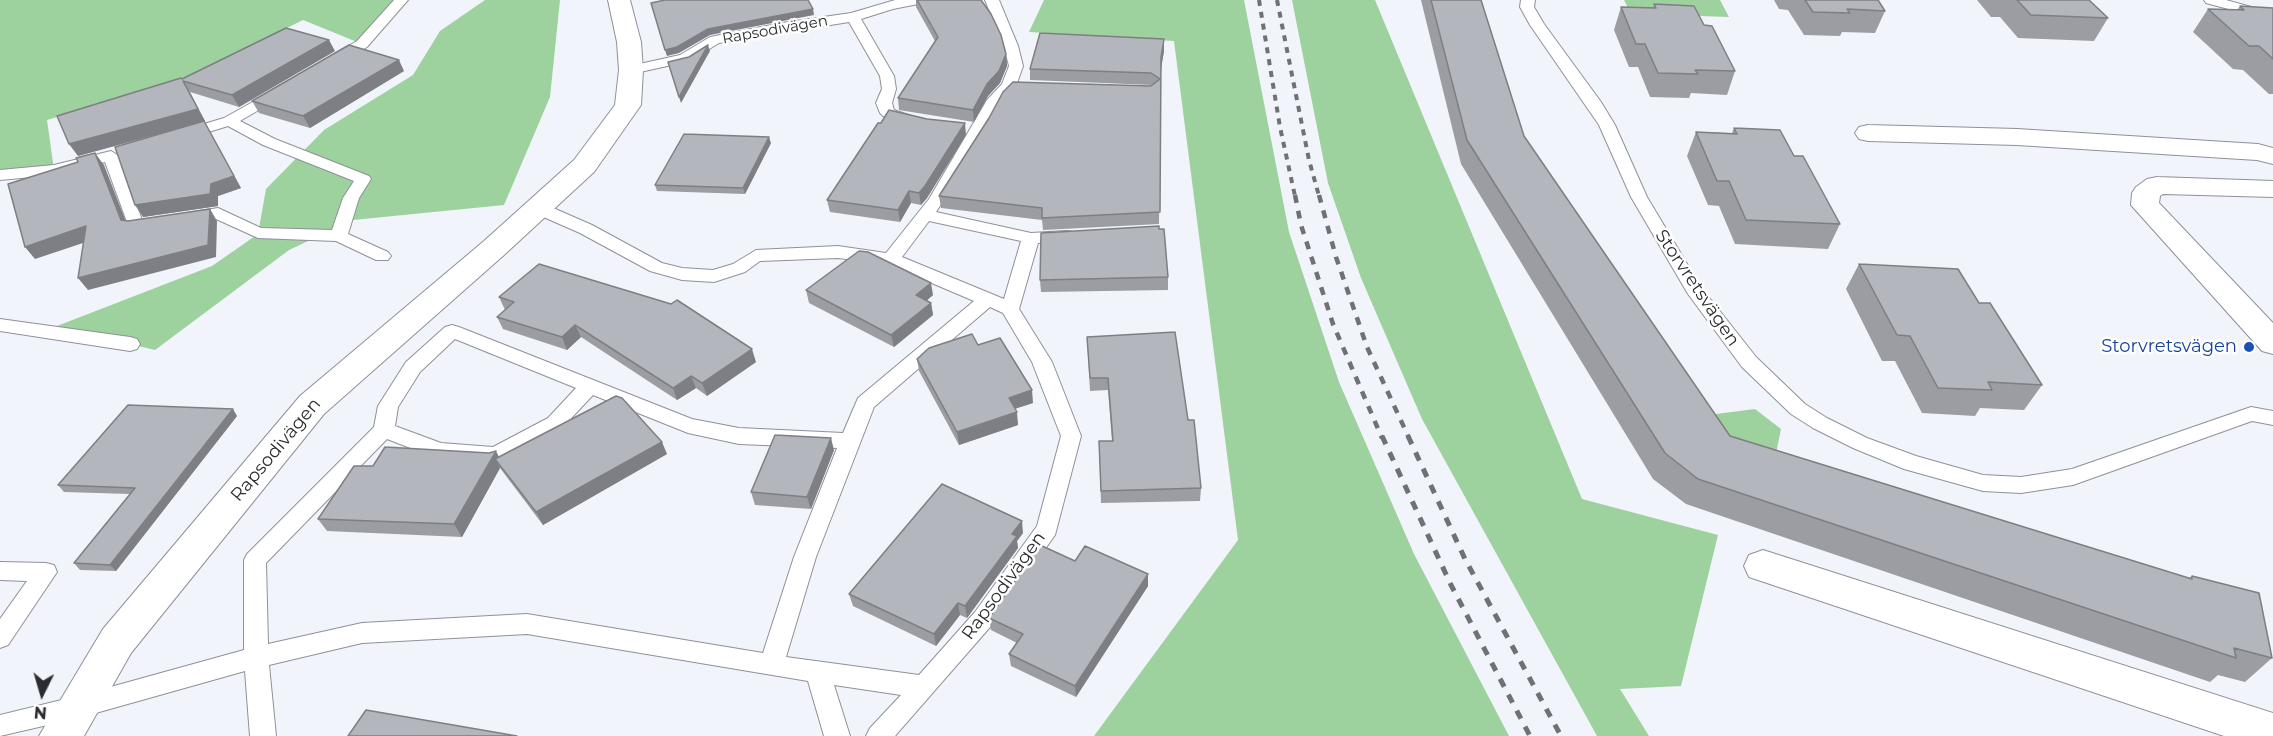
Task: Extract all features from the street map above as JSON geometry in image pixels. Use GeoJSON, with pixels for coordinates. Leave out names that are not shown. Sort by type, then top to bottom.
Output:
{"type":"FeatureCollection","features":[{"type":"Feature","properties":{"kind":"street","name":"Rapsodivägen"},"geometry":{"type":"LineString","coordinates":[[61,736],[117,641],[312,405],[584,166],[628,105],[632,70],[629,42],[619,0]]}},
{"type":"Feature","properties":{"kind":"street"},"geometry":{"type":"LineString","coordinates":[[1868,134],[2029,138],[2258,152],[2273,156]]}},
{"type":"Feature","properties":{"kind":"street"},"geometry":{"type":"LineString","coordinates":[[2273,189],[2157,184],[2145,193],[2145,205],[2273,343]]}},
{"type":"Feature","properties":{"kind":"street"},"geometry":{"type":"LineString","coordinates":[[1762,566],[2273,733]]}},
{"type":"Feature","properties":{"kind":"lane"},"geometry":{"type":"LineString","coordinates":[[321,68],[362,44],[401,0]]}},
{"type":"Feature","properties":{"kind":"lane","name":"Rapsodivägen"},"geometry":{"type":"LineString","coordinates":[[632,70],[685,58],[715,40],[782,27],[853,17],[890,5],[918,0]]}},
{"type":"Feature","properties":{"kind":"lane"},"geometry":{"type":"LineString","coordinates":[[891,259],[925,215],[980,129],[995,100],[1015,86],[1016,66],[1011,46],[992,0]]}},
{"type":"Feature","properties":{"kind":"lane","name":"Storvretsvägen"},"geometry":{"type":"LineString","coordinates":[[1528,0],[1527,7],[1537,25],[1607,125],[1639,197],[1694,290],[1749,362],[1798,409],[1820,423],[1860,443],[1911,464],[1983,483],[2021,485],[2073,477],[2252,414],[2273,418]]}},
{"type":"Feature","properties":{"kind":"lane"},"geometry":{"type":"LineString","coordinates":[[2211,0],[2273,17]]}},
{"type":"Feature","properties":{"kind":"lane","name":"Rapsodivägen"},"geometry":{"type":"LineString","coordinates":[[853,17],[887,76],[889,89],[884,103],[888,113],[899,118],[929,124]]}},
{"type":"Feature","properties":{"kind":"lane"},"geometry":{"type":"LineString","coordinates":[[165,140],[229,121],[290,86]]}},
{"type":"Feature","properties":{"kind":"lane"},"geometry":{"type":"LineString","coordinates":[[229,121],[269,142],[363,179],[351,198],[339,236]]}},
{"type":"Feature","properties":{"kind":"lane"},"geometry":{"type":"LineString","coordinates":[[960,128],[980,129]]}},
{"type":"Feature","properties":{"kind":"lane"},"geometry":{"type":"LineString","coordinates":[[0,175],[54,170],[117,154],[136,226],[218,213],[258,233],[339,236],[382,256]]}},
{"type":"Feature","properties":{"kind":"lane"},"geometry":{"type":"LineString","coordinates":[[538,208],[586,229],[656,267],[682,274],[714,276],[739,268],[756,256],[838,252],[891,259],[1010,309],[1031,238]]}},
{"type":"Feature","properties":{"kind":"lane"},"geometry":{"type":"LineString","coordinates":[[925,215],[1031,238],[1088,235]]}},
{"type":"Feature","properties":{"kind":"lane"},"geometry":{"type":"LineString","coordinates":[[771,665],[805,556],[865,403],[987,300]]}},
{"type":"Feature","properties":{"kind":"lane","name":"Rapsodivägen"},"geometry":{"type":"LineString","coordinates":[[879,736],[983,619],[1047,529],[1071,436],[1042,362],[1010,309]]}},
{"type":"Feature","properties":{"kind":"lane"},"geometry":{"type":"LineString","coordinates":[[0,325],[130,344]]}},
{"type":"Feature","properties":{"kind":"lane"},"geometry":{"type":"LineString","coordinates":[[263,736],[256,657],[255,560],[384,430],[388,406],[413,367],[453,331],[688,426],[739,435],[851,441]]}},
{"type":"Feature","properties":{"kind":"lane"},"geometry":{"type":"LineString","coordinates":[[384,430],[439,451],[496,455],[555,423],[590,386]]}},
{"type":"Feature","properties":{"kind":"lane"},"geometry":{"type":"LineString","coordinates":[[0,571],[46,572],[0,638]]}},
{"type":"Feature","properties":{"kind":"lane"},"geometry":{"type":"LineString","coordinates":[[0,726],[78,707],[256,657],[362,633],[527,624],[771,665],[924,687]]}},
{"type":"Feature","properties":{"kind":"lane"},"geometry":{"type":"LineString","coordinates":[[818,672],[837,736]]}},
{"type":"Feature","properties":{"kind":"green space"},"geometry":{"type":"Polygon","coordinates":[[[0,0],[401,0],[362,44],[303,20],[179,81],[47,120],[54,170],[0,175],[0,0]]]}},
{"type":"Feature","properties":{"kind":"green space"},"geometry":{"type":"Polygon","coordinates":[[[485,0],[560,0],[550,97],[504,205],[353,220],[289,250],[155,350],[57,326],[212,266],[258,234],[266,189],[324,130],[413,75],[440,31],[485,0]]]}},
{"type":"Feature","properties":{"kind":"green space"},"geometry":{"type":"Polygon","coordinates":[[[1044,0],[1244,0],[1289,232],[1339,382],[1414,554],[1509,736],[1094,736],[1238,540],[1174,41],[1029,32],[1044,0]]]}},
{"type":"Feature","properties":{"kind":"green space"},"geometry":{"type":"Polygon","coordinates":[[[1292,0],[1375,0],[1582,499],[1718,535],[1681,686],[1620,689],[1649,736],[1597,736],[1422,419],[1361,278],[1328,183],[1292,0]]]}},
{"type":"Feature","properties":{"kind":"green space"},"geometry":{"type":"Polygon","coordinates":[[[1624,0],[1720,0],[1729,17],[1641,14],[1628,8],[1624,0]]]}},
{"type":"Feature","properties":{"kind":"green space"},"geometry":{"type":"Polygon","coordinates":[[[1755,409],[1781,429],[1774,463],[1735,453],[1713,420],[1716,414],[1755,409]]]}},
{"type":"Feature","properties":{"kind":"building"},"geometry":{"type":"Polygon","coordinates":[[[665,0],[808,0],[813,9],[708,29],[677,47],[665,50],[651,3],[665,0]]]}},
{"type":"Feature","properties":{"kind":"building"},"geometry":{"type":"Polygon","coordinates":[[[917,0],[981,0],[991,14],[1001,35],[1006,54],[999,71],[987,84],[973,110],[898,98],[938,37],[917,0]]]}},
{"type":"Feature","properties":{"kind":"building"},"geometry":{"type":"Polygon","coordinates":[[[1431,0],[1481,0],[1524,136],[1730,436],[2192,579],[2192,576],[2259,593],[2272,658],[2234,648],[2236,658],[1698,479],[1665,453],[1467,140],[1431,0]]]}},
{"type":"Feature","properties":{"kind":"building"},"geometry":{"type":"Polygon","coordinates":[[[1805,0],[1878,0],[1885,11],[1847,9],[1850,13],[1813,12],[1805,0]]]}},
{"type":"Feature","properties":{"kind":"building"},"geometry":{"type":"Polygon","coordinates":[[[2017,0],[2089,0],[2108,18],[2031,15],[2017,0]]]}},
{"type":"Feature","properties":{"kind":"building"},"geometry":{"type":"Polygon","coordinates":[[[1654,4],[1694,6],[1704,25],[1712,26],[1735,71],[1695,70],[1698,74],[1658,73],[1645,44],[1636,44],[1621,7],[1656,8],[1654,4]]]}},
{"type":"Feature","properties":{"kind":"building"},"geometry":{"type":"Polygon","coordinates":[[[2240,6],[2273,8],[2273,59],[2259,46],[2249,46],[2208,9],[2244,10],[2240,6]]]}},
{"type":"Feature","properties":{"kind":"building"},"geometry":{"type":"Polygon","coordinates":[[[286,28],[329,40],[232,95],[183,81],[198,109],[69,144],[57,116],[182,79],[286,28]]]}},
{"type":"Feature","properties":{"kind":"building"},"geometry":{"type":"Polygon","coordinates":[[[1040,33],[1164,39],[1161,57],[1160,212],[1042,218],[1042,208],[939,196],[1003,92],[1013,82],[1151,86],[1160,79],[1151,73],[1030,69],[1040,33]]]}},
{"type":"Feature","properties":{"kind":"building"},"geometry":{"type":"Polygon","coordinates":[[[349,45],[399,60],[303,116],[252,101],[349,45]]]}},
{"type":"Feature","properties":{"kind":"building"},"geometry":{"type":"Polygon","coordinates":[[[708,45],[679,97],[668,62],[689,57],[708,45]]]}},
{"type":"Feature","properties":{"kind":"building"},"geometry":{"type":"Polygon","coordinates":[[[889,110],[927,119],[965,123],[925,186],[919,193],[909,191],[898,210],[827,200],[878,123],[881,123],[889,110]]]}},
{"type":"Feature","properties":{"kind":"building"},"geometry":{"type":"Polygon","coordinates":[[[204,121],[234,176],[211,184],[210,194],[135,205],[115,147],[204,121]]]}},
{"type":"Feature","properties":{"kind":"building"},"geometry":{"type":"Polygon","coordinates":[[[1734,128],[1780,130],[1794,156],[1803,156],[1840,224],[1746,220],[1729,181],[1717,181],[1696,132],[1737,134],[1734,128]]]}},
{"type":"Feature","properties":{"kind":"building"},"geometry":{"type":"Polygon","coordinates":[[[684,134],[769,137],[743,188],[655,185],[684,134]]]}},
{"type":"Feature","properties":{"kind":"building"},"geometry":{"type":"Polygon","coordinates":[[[95,153],[121,220],[128,221],[210,209],[208,245],[78,278],[86,226],[25,247],[8,184],[78,162],[76,158],[95,153]]]}},
{"type":"Feature","properties":{"kind":"building"},"geometry":{"type":"Polygon","coordinates":[[[1159,226],[1159,229],[1164,229],[1168,277],[1040,280],[1041,233],[1159,226]]]}},
{"type":"Feature","properties":{"kind":"building"},"geometry":{"type":"Polygon","coordinates":[[[859,251],[868,252],[931,283],[916,295],[931,303],[891,335],[806,290],[859,251]]]}},
{"type":"Feature","properties":{"kind":"building"},"geometry":{"type":"Polygon","coordinates":[[[539,264],[671,304],[677,300],[752,349],[702,383],[691,376],[673,388],[575,325],[562,337],[497,317],[514,302],[499,297],[539,264]]]}},
{"type":"Feature","properties":{"kind":"building"},"geometry":{"type":"Polygon","coordinates":[[[1859,264],[1958,269],[1979,303],[1990,303],[2042,385],[1988,382],[1992,390],[1938,388],[1910,336],[1897,335],[1859,264]]]}},
{"type":"Feature","properties":{"kind":"building"},"geometry":{"type":"Polygon","coordinates":[[[1175,332],[1188,420],[1194,420],[1201,488],[1101,491],[1099,441],[1113,441],[1108,378],[1090,378],[1087,337],[1175,332]]]}},
{"type":"Feature","properties":{"kind":"building"},"geometry":{"type":"Polygon","coordinates":[[[972,334],[978,345],[1000,338],[1032,390],[1009,398],[1017,412],[957,432],[917,359],[929,348],[972,334]]]}},
{"type":"Feature","properties":{"kind":"building"},"geometry":{"type":"Polygon","coordinates":[[[616,396],[622,398],[662,442],[536,512],[495,459],[616,396]]]}},
{"type":"Feature","properties":{"kind":"building"},"geometry":{"type":"Polygon","coordinates":[[[128,405],[233,409],[110,565],[74,563],[135,488],[58,485],[128,405]]]}},
{"type":"Feature","properties":{"kind":"building"},"geometry":{"type":"Polygon","coordinates":[[[775,435],[831,438],[807,497],[751,492],[775,435]]]}},
{"type":"Feature","properties":{"kind":"building"},"geometry":{"type":"Polygon","coordinates":[[[385,447],[489,453],[496,451],[454,524],[318,519],[354,466],[373,466],[385,447]]]}},
{"type":"Feature","properties":{"kind":"building"},"geometry":{"type":"Polygon","coordinates":[[[942,484],[1022,521],[1012,534],[1017,536],[965,606],[958,603],[934,634],[849,594],[942,484]]]}},
{"type":"Feature","properties":{"kind":"building"},"geometry":{"type":"Polygon","coordinates":[[[1040,545],[1075,561],[1085,546],[1148,574],[1075,686],[1009,654],[1023,634],[989,618],[1040,545]]]}},
{"type":"Feature","properties":{"kind":"building"},"geometry":{"type":"Polygon","coordinates":[[[366,710],[517,736],[348,736],[366,710]]]}},
{"type":"Feature","properties":{"kind":"railway"},"geometry":{"type":"LineString","coordinates":[[1259,0],[1280,127],[1295,196]]}},
{"type":"Feature","properties":{"kind":"railway"},"geometry":{"type":"LineString","coordinates":[[1277,0],[1309,160],[1319,196]]}},
{"type":"Feature","properties":{"kind":"railway"},"geometry":{"type":"LineString","coordinates":[[1295,195],[1301,225],[1333,324],[1382,438]]}},
{"type":"Feature","properties":{"kind":"railway"},"geometry":{"type":"LineString","coordinates":[[1319,195],[1336,257],[1367,347],[1409,438]]}},
{"type":"Feature","properties":{"kind":"railway"},"geometry":{"type":"LineString","coordinates":[[1382,436],[1451,585],[1530,736]]}},
{"type":"Feature","properties":{"kind":"railway"},"geometry":{"type":"LineString","coordinates":[[1408,436],[1465,559],[1561,736]]}},
{"type":"Feature","properties":{"kind":"place","name":"Storvretsvägen"},"geometry":{"type":"Point","coordinates":[2249,347]}}]}
